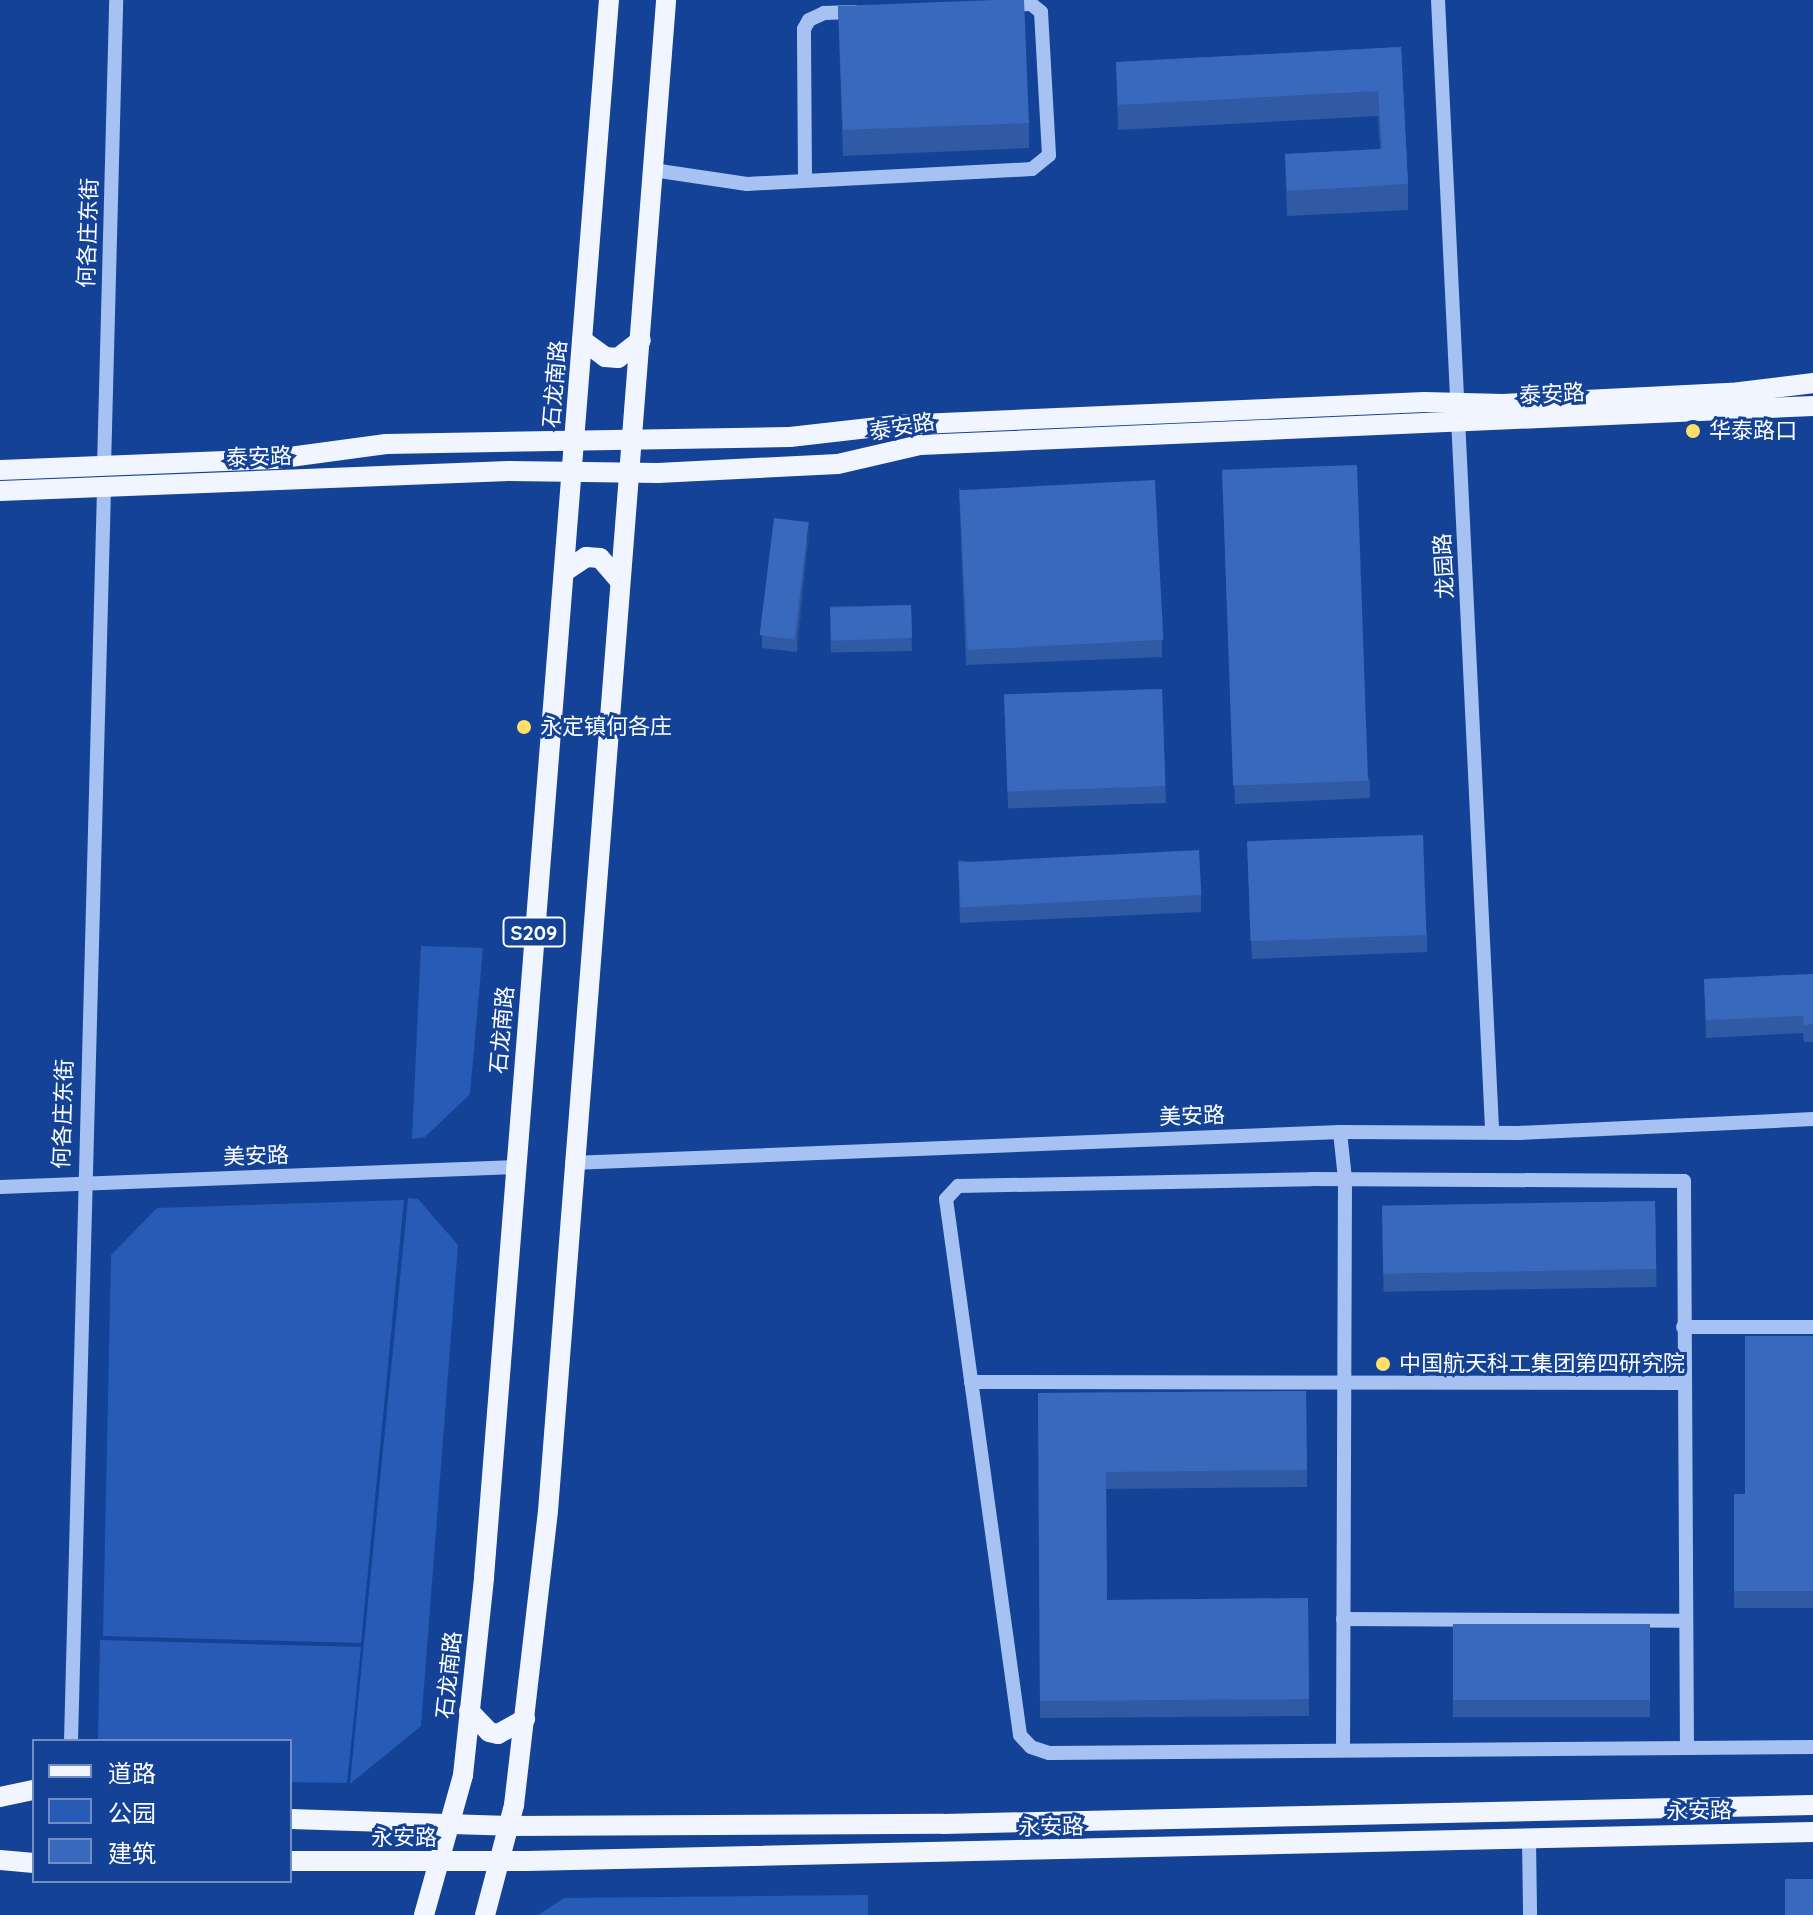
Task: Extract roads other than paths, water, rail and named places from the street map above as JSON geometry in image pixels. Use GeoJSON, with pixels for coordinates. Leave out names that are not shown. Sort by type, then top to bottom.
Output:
{"type":"FeatureCollection","features":[{"type":"Feature","properties":{"kind":"main road","name":"石龙南路"},"geometry":{"type":"LineString","coordinates":[[424,1915],[451,1824],[469,1711],[573,472],[609,0]]}},
{"type":"Feature","properties":{"kind":"main road","name":"S209"},"geometry":{"type":"LineString","coordinates":[[485,1915],[509,1826],[525,1719],[548,1511],[572,1163],[641,340],[666,0]]}},
{"type":"Feature","properties":{"kind":"main road"},"geometry":{"type":"LineString","coordinates":[[582,340],[605,357],[618,358],[641,340]]}},
{"type":"Feature","properties":{"kind":"main road","name":"泰安路"},"geometry":{"type":"LineString","coordinates":[[0,491],[838,464],[920,445],[1459,413],[1732,393],[1813,383]]}},
{"type":"Feature","properties":{"kind":"main road","name":"泰安路"},"geometry":{"type":"LineString","coordinates":[[0,470],[275,459],[386,444],[632,441],[1459,413],[1813,406]]}},
{"type":"Feature","properties":{"kind":"main road"},"geometry":{"type":"LineString","coordinates":[[564,572],[586,557],[600,558],[620,581]]}},
{"type":"Feature","properties":{"kind":"main road"},"geometry":{"type":"LineString","coordinates":[[469,1711],[489,1732],[498,1734],[525,1719]]}},
{"type":"Feature","properties":{"kind":"main road"},"geometry":{"type":"LineString","coordinates":[[0,1797],[32,1790]]}},
{"type":"Feature","properties":{"kind":"main road","name":"永安路"},"geometry":{"type":"LineString","coordinates":[[292,1819],[509,1826],[943,1824],[1813,1805]]}},
{"type":"Feature","properties":{"kind":"main road","name":"永安路"},"geometry":{"type":"LineString","coordinates":[[292,1861],[501,1861],[1813,1832]]}},
{"type":"Feature","properties":{"kind":"main road"},"geometry":{"type":"LineString","coordinates":[[0,1860],[32,1863]]}},
{"type":"Feature","properties":{"kind":"street","name":"何各庄东街"},"geometry":{"type":"LineString","coordinates":[[104,467],[116,0]]}},
{"type":"Feature","properties":{"kind":"street","name":"龙园路"},"geometry":{"type":"LineString","coordinates":[[1438,0],[1492,1130]]}},
{"type":"Feature","properties":{"kind":"street"},"geometry":{"type":"LineString","coordinates":[[653,170],[747,184],[1032,169],[1045,162],[1041,12],[1031,4],[984,6]]}},
{"type":"Feature","properties":{"kind":"street"},"geometry":{"type":"LineString","coordinates":[[805,179],[804,29],[824,13],[872,11]]}},
{"type":"Feature","properties":{"kind":"street","name":"何各庄东街"},"geometry":{"type":"LineString","coordinates":[[71,1739],[83,1184],[104,488]]}},
{"type":"Feature","properties":{"kind":"street","name":"美安路"},"geometry":{"type":"LineString","coordinates":[[572,1163],[1340,1132],[1492,1130],[1518,1133],[1813,1119]]}},
{"type":"Feature","properties":{"kind":"street"},"geometry":{"type":"LineString","coordinates":[[1340,1132],[1345,1179],[1343,1750]]}},
{"type":"Feature","properties":{"kind":"street","name":"美安路"},"geometry":{"type":"LineString","coordinates":[[0,1187],[514,1167]]}},
{"type":"Feature","properties":{"kind":"street"},"geometry":{"type":"LineString","coordinates":[[1687,1748],[1682,1383],[1684,1181],[1345,1179],[958,1186],[946,1199],[1020,1735],[1031,1747],[1049,1753],[1343,1750],[1687,1748],[1813,1747]]}},
{"type":"Feature","properties":{"kind":"street"},"geometry":{"type":"LineString","coordinates":[[1683,1327],[1813,1327]]}},
{"type":"Feature","properties":{"kind":"street"},"geometry":{"type":"LineString","coordinates":[[971,1382],[1682,1383]]}},
{"type":"Feature","properties":{"kind":"street"},"geometry":{"type":"LineString","coordinates":[[1343,1619],[1684,1621]]}},
{"type":"Feature","properties":{"kind":"street"},"geometry":{"type":"LineString","coordinates":[[1529,1839],[1530,1915]]}},
{"type":"Feature","properties":{"kind":"place","name":"华泰路口"},"geometry":{"type":"Point","coordinates":[1693,431]}},
{"type":"Feature","properties":{"kind":"place","name":"永定镇何各庄"},"geometry":{"type":"Point","coordinates":[524,727]}},
{"type":"Feature","properties":{"kind":"place","name":"中国航天科工集团第四研究院"},"geometry":{"type":"Point","coordinates":[1383,1364]}}]}
